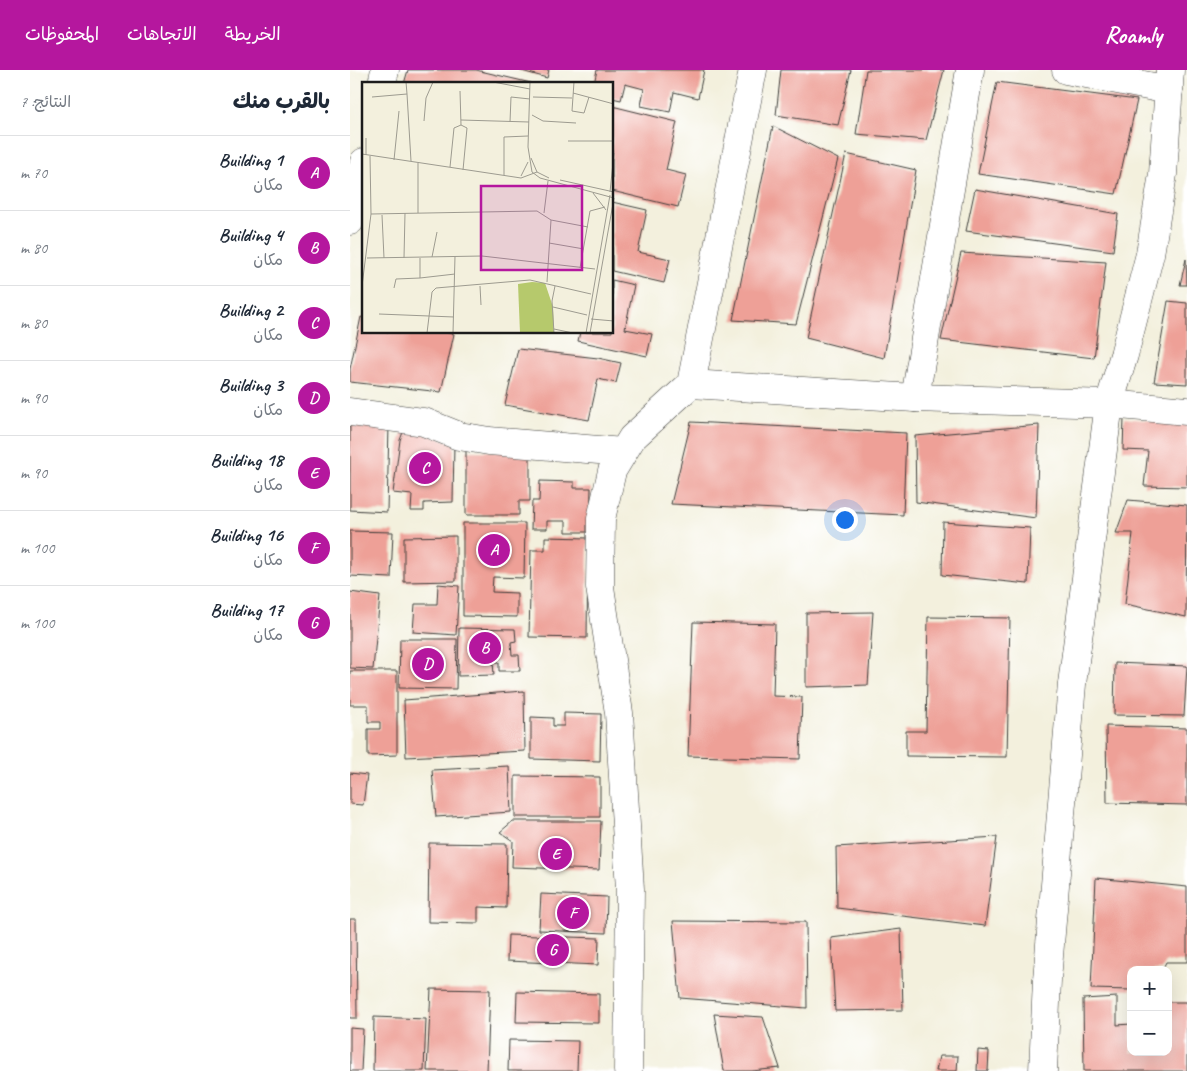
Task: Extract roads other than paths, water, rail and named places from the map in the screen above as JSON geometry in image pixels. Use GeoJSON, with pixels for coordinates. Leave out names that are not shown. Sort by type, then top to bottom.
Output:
{"type":"FeatureCollection","features":[{"type":"Feature","properties":{"kind":"street"},"geometry":{"type":"LineString","coordinates":[[628,1071],[630,889],[618,713],[600,587],[601,519],[612,471],[632,438],[691,384],[753,70]]}},
{"type":"Feature","properties":{"kind":"street"},"geometry":{"type":"LineString","coordinates":[[914,398],[970,70]]}},
{"type":"Feature","properties":{"kind":"street"},"geometry":{"type":"LineString","coordinates":[[1043,1071],[1047,980],[1072,684],[1109,404],[1124,355],[1150,254],[1163,174],[1169,80],[1066,70]]}},
{"type":"Feature","properties":{"kind":"street"},"geometry":{"type":"LineString","coordinates":[[350,221],[362,170]]}},
{"type":"Feature","properties":{"kind":"street"},"geometry":{"type":"LineString","coordinates":[[691,384],[914,398],[1109,404],[1187,411]]}},
{"type":"Feature","properties":{"kind":"street"},"geometry":{"type":"LineString","coordinates":[[350,412],[424,422],[459,436],[489,441],[624,452]]}},
{"type":"Feature","properties":{"kind":"place","name":"Building 2"},"geometry":{"type":"Point","coordinates":[425,468]}},
{"type":"Feature","properties":{"kind":"place","name":"Building 1"},"geometry":{"type":"Point","coordinates":[494,550]}},
{"type":"Feature","properties":{"kind":"place","name":"Building 4"},"geometry":{"type":"Point","coordinates":[485,648]}},
{"type":"Feature","properties":{"kind":"place","name":"Building 3"},"geometry":{"type":"Point","coordinates":[428,664]}},
{"type":"Feature","properties":{"kind":"place","name":"Building 18"},"geometry":{"type":"Point","coordinates":[556,854]}},
{"type":"Feature","properties":{"kind":"place","name":"Building 16"},"geometry":{"type":"Point","coordinates":[573,913]}},
{"type":"Feature","properties":{"kind":"place","name":"Building 17"},"geometry":{"type":"Point","coordinates":[553,950]}}]}
